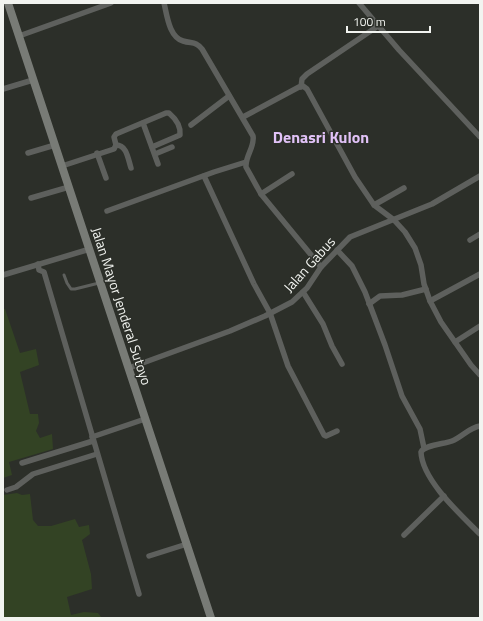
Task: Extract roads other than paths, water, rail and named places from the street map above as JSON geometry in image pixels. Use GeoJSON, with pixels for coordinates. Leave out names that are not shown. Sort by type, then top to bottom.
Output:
{"type":"FeatureCollection","features":[{"type":"Feature","properties":{"kind":"main road","name":"Jalan Mayor Jenderal Sutoyo"},"geometry":{"type":"LineString","coordinates":[[8,3],[211,618]]}},
{"type":"Feature","properties":{"kind":"street"},"geometry":{"type":"LineString","coordinates":[[19,36],[111,3]]}},
{"type":"Feature","properties":{"kind":"street"},"geometry":{"type":"LineString","coordinates":[[164,3],[173,33],[179,39],[195,43],[202,49],[220,76],[229,96],[243,117],[253,136],[254,142],[246,162],[247,170],[261,194],[321,267]]}},
{"type":"Feature","properties":{"kind":"street"},"geometry":{"type":"LineString","coordinates":[[359,3],[432,87],[480,137]]}},
{"type":"Feature","properties":{"kind":"street"},"geometry":{"type":"LineString","coordinates":[[301,87],[302,79],[307,74],[378,26]]}},
{"type":"Feature","properties":{"kind":"street"},"geometry":{"type":"LineString","coordinates":[[3,89],[33,80]]}},
{"type":"Feature","properties":{"kind":"street"},"geometry":{"type":"LineString","coordinates":[[243,117],[303,86],[307,89],[355,177],[374,205],[394,220],[405,232],[415,248],[430,301],[441,322],[471,365],[480,375]]}},
{"type":"Feature","properties":{"kind":"street"},"geometry":{"type":"LineString","coordinates":[[191,125],[229,96]]}},
{"type":"Feature","properties":{"kind":"street"},"geometry":{"type":"LineString","coordinates":[[116,145],[114,136],[169,113],[179,126],[180,133],[178,137],[152,147]]}},
{"type":"Feature","properties":{"kind":"street"},"geometry":{"type":"LineString","coordinates":[[143,123],[158,164]]}},
{"type":"Feature","properties":{"kind":"street"},"geometry":{"type":"LineString","coordinates":[[155,154],[172,150],[169,140]]}},
{"type":"Feature","properties":{"kind":"street"},"geometry":{"type":"LineString","coordinates":[[28,153],[55,145]]}},
{"type":"Feature","properties":{"kind":"street"},"geometry":{"type":"LineString","coordinates":[[62,166],[114,148],[116,145]]}},
{"type":"Feature","properties":{"kind":"street"},"geometry":{"type":"LineString","coordinates":[[116,145],[123,147],[131,168]]}},
{"type":"Feature","properties":{"kind":"street"},"geometry":{"type":"LineString","coordinates":[[97,153],[106,178]]}},
{"type":"Feature","properties":{"kind":"street"},"geometry":{"type":"LineString","coordinates":[[107,211],[246,162]]}},
{"type":"Feature","properties":{"kind":"street"},"geometry":{"type":"LineString","coordinates":[[261,194],[292,174]]}},
{"type":"Feature","properties":{"kind":"street"},"geometry":{"type":"LineString","coordinates":[[204,176],[254,284],[288,366],[324,435],[326,436],[337,431]]}},
{"type":"Feature","properties":{"kind":"street","name":"Jalan Gabus"},"geometry":{"type":"LineString","coordinates":[[129,368],[230,331],[292,302],[312,282],[327,260],[354,234],[394,220],[432,204],[480,176]]}},
{"type":"Feature","properties":{"kind":"street"},"geometry":{"type":"LineString","coordinates":[[31,198],[69,187]]}},
{"type":"Feature","properties":{"kind":"street"},"geometry":{"type":"LineString","coordinates":[[374,205],[404,188]]}},
{"type":"Feature","properties":{"kind":"street"},"geometry":{"type":"LineString","coordinates":[[470,240],[480,234]]}},
{"type":"Feature","properties":{"kind":"street"},"geometry":{"type":"LineString","coordinates":[[337,250],[352,266],[385,345],[402,396],[420,429],[424,448],[421,452],[421,456],[427,473],[444,496],[480,534]]}},
{"type":"Feature","properties":{"kind":"street"},"geometry":{"type":"LineString","coordinates":[[3,275],[39,267],[91,252]]}},
{"type":"Feature","properties":{"kind":"street"},"geometry":{"type":"LineString","coordinates":[[315,260],[327,260]]}},
{"type":"Feature","properties":{"kind":"street"},"geometry":{"type":"LineString","coordinates":[[39,267],[43,271],[54,304],[92,439],[139,594]]}},
{"type":"Feature","properties":{"kind":"street"},"geometry":{"type":"LineString","coordinates":[[430,301],[480,274]]}},
{"type":"Feature","properties":{"kind":"street"},"geometry":{"type":"LineString","coordinates":[[369,304],[380,296],[402,295],[426,289]]}},
{"type":"Feature","properties":{"kind":"street"},"geometry":{"type":"LineString","coordinates":[[303,292],[323,324],[332,346],[342,364]]}},
{"type":"Feature","properties":{"kind":"street"},"geometry":{"type":"LineString","coordinates":[[455,342],[480,326]]}},
{"type":"Feature","properties":{"kind":"street"},"geometry":{"type":"LineString","coordinates":[[22,463],[146,419]]}},
{"type":"Feature","properties":{"kind":"street"},"geometry":{"type":"LineString","coordinates":[[424,448],[454,440],[475,427],[480,426]]}},
{"type":"Feature","properties":{"kind":"street"},"geometry":{"type":"LineString","coordinates":[[7,490],[16,488],[33,474],[97,454]]}},
{"type":"Feature","properties":{"kind":"street"},"geometry":{"type":"LineString","coordinates":[[404,535],[444,496]]}},
{"type":"Feature","properties":{"kind":"street"},"geometry":{"type":"LineString","coordinates":[[149,556],[187,544]]}},
{"type":"Feature","properties":{"kind":"lane"},"geometry":{"type":"LineString","coordinates":[[64,275],[66,283],[71,288],[75,289],[100,283]]}},
{"type":"Feature","properties":{"kind":"district","name":"Denasri Kulon"},"geometry":{"type":"Point","coordinates":[321,137]}}]}
